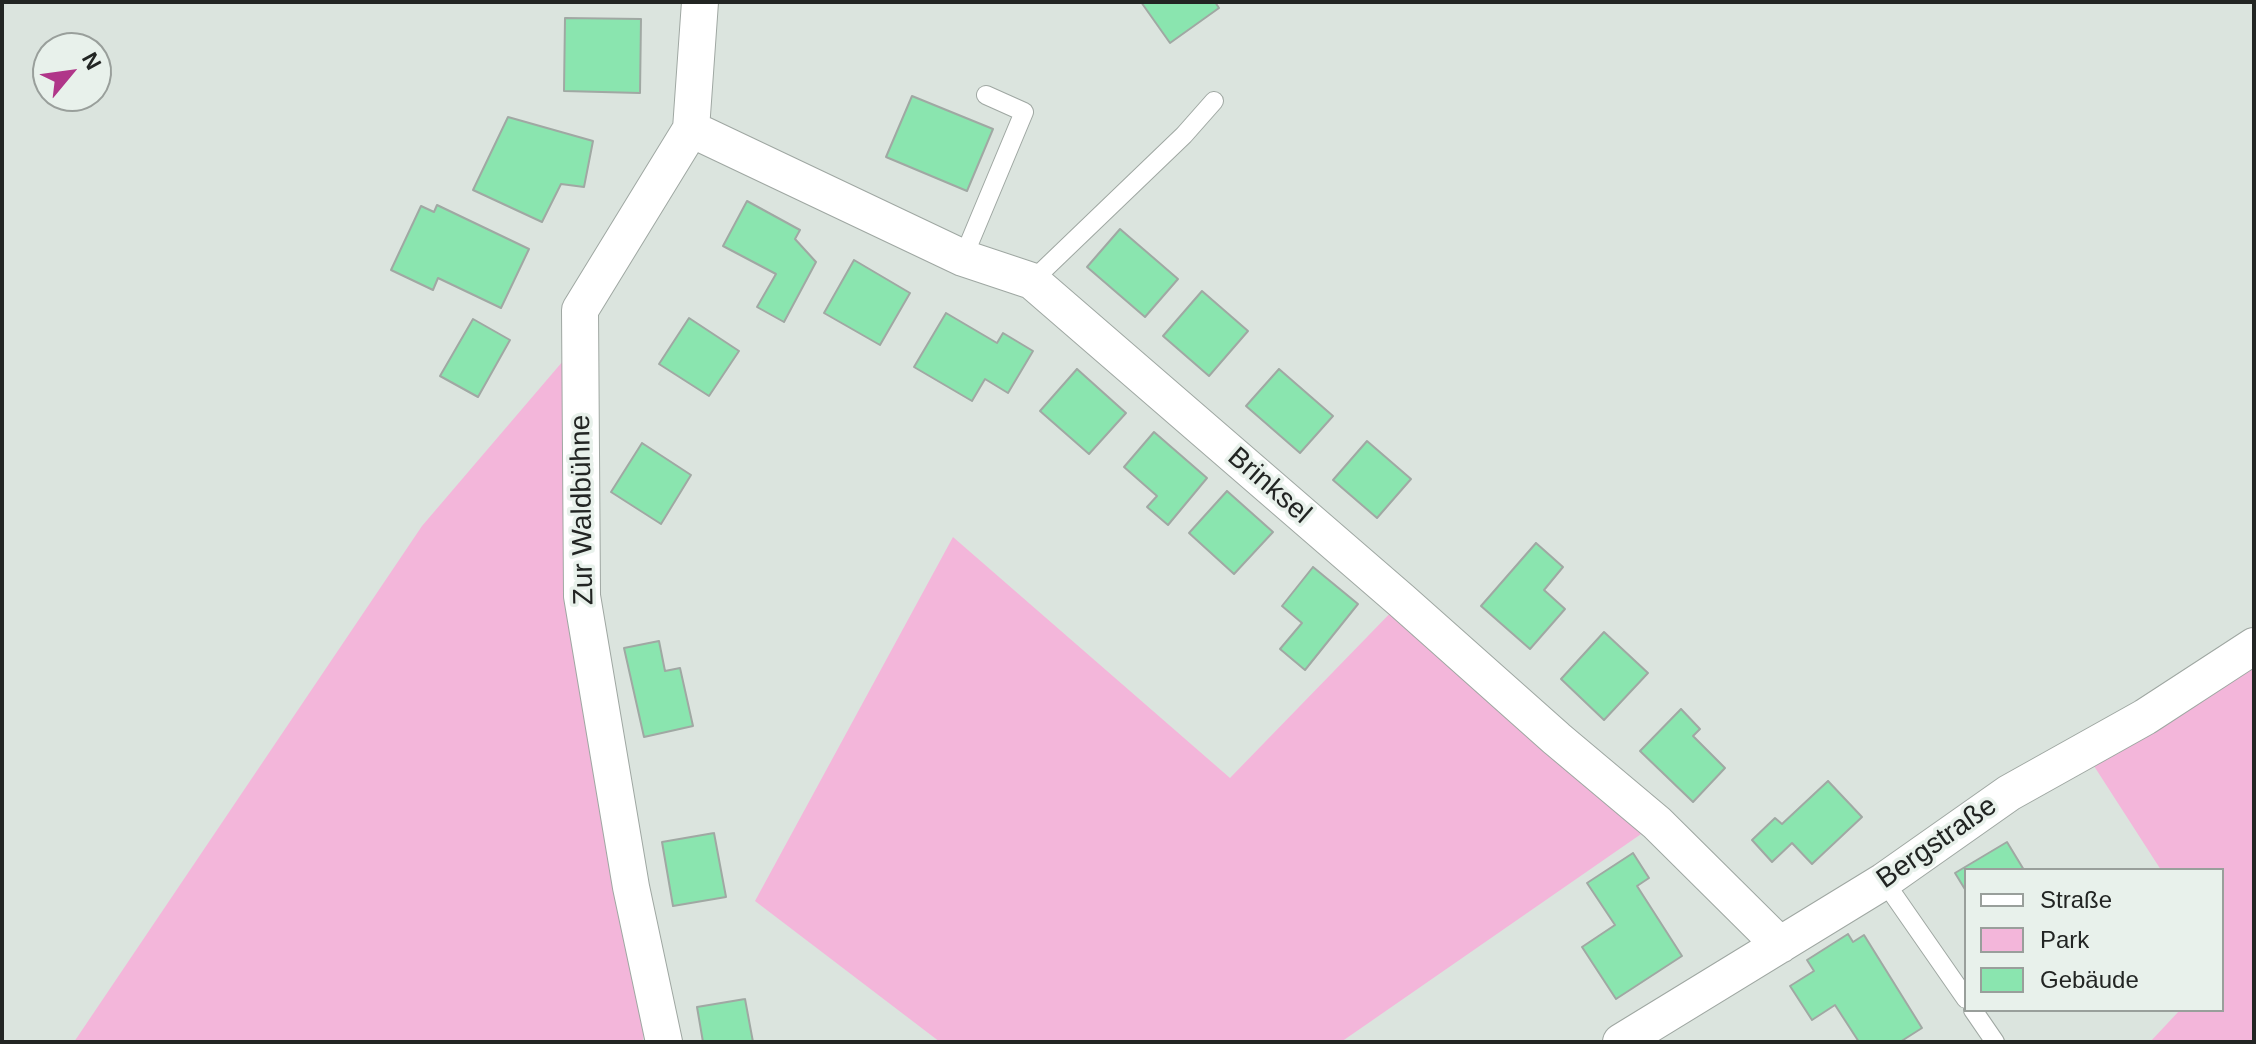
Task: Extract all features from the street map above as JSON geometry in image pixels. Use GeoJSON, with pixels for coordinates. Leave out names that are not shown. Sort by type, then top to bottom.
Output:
{"type":"FeatureCollection","features":[{"type":"Feature","properties":{"kind":"street","name":"Zur Waldbühne"},"geometry":{"type":"LineString","coordinates":[[664,1042],[631,887],[582,596],[580,310],[691,129],[700,2]]}},
{"type":"Feature","properties":{"kind":"street","name":"Brinksel"},"geometry":{"type":"LineString","coordinates":[[691,129],[963,258],[1032,281],[1657,823],[1780,945]]}},
{"type":"Feature","properties":{"kind":"street","name":"Bergstraße"},"geometry":{"type":"LineString","coordinates":[[1621,1042],[1884,881],[2009,793],[2145,717],[2254,646]]}},
{"type":"Feature","properties":{"kind":"lane"},"geometry":{"type":"LineString","coordinates":[[963,258],[1024,112],[986,95]]}},
{"type":"Feature","properties":{"kind":"lane"},"geometry":{"type":"LineString","coordinates":[[1032,281],[1184,135],[1214,101]]}},
{"type":"Feature","properties":{"kind":"lane"},"geometry":{"type":"LineString","coordinates":[[1884,881],[1964,996]]}},
{"type":"Feature","properties":{"kind":"lane"},"geometry":{"type":"LineString","coordinates":[[1974,1012],[1995,1042]]}},
{"type":"Feature","properties":{"kind":"green space"},"geometry":{"type":"Polygon","coordinates":[[[569,354],[645,1019],[643,1042],[74,1042],[422,526],[569,354]]]}},
{"type":"Feature","properties":{"kind":"green space"},"geometry":{"type":"Polygon","coordinates":[[[953,537],[1230,778],[1402,601],[1657,823],[1341,1042],[940,1042],[755,901],[953,537]]]}},
{"type":"Feature","properties":{"kind":"green space"},"geometry":{"type":"Polygon","coordinates":[[[2254,663],[2254,1042],[2150,1042],[2178,1012],[2224,1012],[2224,868],[2160,868],[2094,766],[2254,663]]]}},
{"type":"Feature","properties":{"kind":"building"},"geometry":{"type":"Polygon","coordinates":[[[1141,2],[1215,2],[1219,8],[1170,43],[1141,2]]]}},
{"type":"Feature","properties":{"kind":"building"},"geometry":{"type":"Polygon","coordinates":[[[565,18],[641,19],[640,93],[564,91],[565,18]]]}},
{"type":"Feature","properties":{"kind":"building"},"geometry":{"type":"Polygon","coordinates":[[[912,96],[993,129],[967,191],[886,157],[912,96]]]}},
{"type":"Feature","properties":{"kind":"building"},"geometry":{"type":"Polygon","coordinates":[[[508,117],[593,141],[584,187],[561,184],[542,222],[473,190],[508,117]]]}},
{"type":"Feature","properties":{"kind":"building"},"geometry":{"type":"Polygon","coordinates":[[[747,201],[800,230],[795,239],[816,262],[784,322],[757,307],[776,274],[723,246],[747,201]]]}},
{"type":"Feature","properties":{"kind":"building"},"geometry":{"type":"Polygon","coordinates":[[[437,205],[529,249],[501,308],[438,278],[433,290],[391,270],[421,206],[434,212],[437,205]]]}},
{"type":"Feature","properties":{"kind":"building"},"geometry":{"type":"Polygon","coordinates":[[[1120,229],[1178,279],[1145,317],[1087,267],[1120,229]]]}},
{"type":"Feature","properties":{"kind":"building"},"geometry":{"type":"Polygon","coordinates":[[[854,260],[910,293],[880,345],[824,313],[854,260]]]}},
{"type":"Feature","properties":{"kind":"building"},"geometry":{"type":"Polygon","coordinates":[[[1202,291],[1248,331],[1209,376],[1163,336],[1202,291]]]}},
{"type":"Feature","properties":{"kind":"building"},"geometry":{"type":"Polygon","coordinates":[[[946,313],[997,343],[1003,333],[1033,351],[1008,393],[985,379],[972,401],[914,367],[946,313]]]}},
{"type":"Feature","properties":{"kind":"building"},"geometry":{"type":"Polygon","coordinates":[[[689,318],[739,351],[709,396],[659,364],[689,318]]]}},
{"type":"Feature","properties":{"kind":"building"},"geometry":{"type":"Polygon","coordinates":[[[473,319],[510,340],[478,397],[440,376],[473,319]]]}},
{"type":"Feature","properties":{"kind":"building"},"geometry":{"type":"Polygon","coordinates":[[[1077,369],[1126,413],[1089,454],[1040,411],[1077,369]]]}},
{"type":"Feature","properties":{"kind":"building"},"geometry":{"type":"Polygon","coordinates":[[[1279,369],[1333,416],[1300,453],[1246,406],[1279,369]]]}},
{"type":"Feature","properties":{"kind":"building"},"geometry":{"type":"Polygon","coordinates":[[[1154,432],[1207,478],[1168,525],[1147,507],[1157,496],[1124,467],[1154,432]]]}},
{"type":"Feature","properties":{"kind":"building"},"geometry":{"type":"Polygon","coordinates":[[[1367,441],[1411,479],[1377,518],[1333,480],[1367,441]]]}},
{"type":"Feature","properties":{"kind":"building"},"geometry":{"type":"Polygon","coordinates":[[[642,443],[691,475],[661,524],[611,492],[642,443]]]}},
{"type":"Feature","properties":{"kind":"building"},"geometry":{"type":"Polygon","coordinates":[[[1227,491],[1273,532],[1234,574],[1189,533],[1227,491]]]}},
{"type":"Feature","properties":{"kind":"building"},"geometry":{"type":"Polygon","coordinates":[[[1536,543],[1563,567],[1544,590],[1565,609],[1530,649],[1481,606],[1536,543]]]}},
{"type":"Feature","properties":{"kind":"building"},"geometry":{"type":"Polygon","coordinates":[[[1313,567],[1358,604],[1305,670],[1280,649],[1302,623],[1282,606],[1313,567]]]}},
{"type":"Feature","properties":{"kind":"building"},"geometry":{"type":"Polygon","coordinates":[[[1604,632],[1648,673],[1604,720],[1561,679],[1604,632]]]}},
{"type":"Feature","properties":{"kind":"building"},"geometry":{"type":"Polygon","coordinates":[[[659,641],[665,671],[680,668],[693,726],[644,737],[624,648],[659,641]]]}},
{"type":"Feature","properties":{"kind":"building"},"geometry":{"type":"Polygon","coordinates":[[[1681,709],[1700,729],[1693,736],[1725,768],[1693,802],[1640,751],[1681,709]]]}},
{"type":"Feature","properties":{"kind":"building"},"geometry":{"type":"Polygon","coordinates":[[[1828,781],[1862,817],[1812,864],[1792,843],[1772,862],[1752,840],[1775,818],[1782,824],[1828,781]]]}},
{"type":"Feature","properties":{"kind":"building"},"geometry":{"type":"Polygon","coordinates":[[[714,833],[726,897],[673,906],[662,842],[714,833]]]}},
{"type":"Feature","properties":{"kind":"building"},"geometry":{"type":"Polygon","coordinates":[[[2007,842],[2023,868],[1964,868],[1964,888],[1955,873],[2007,842]]]}},
{"type":"Feature","properties":{"kind":"building"},"geometry":{"type":"Polygon","coordinates":[[[1633,853],[1649,878],[1637,886],[1682,956],[1616,999],[1582,947],[1615,925],[1587,883],[1633,853]]]}},
{"type":"Feature","properties":{"kind":"building"},"geometry":{"type":"Polygon","coordinates":[[[1848,934],[1853,942],[1864,935],[1922,1028],[1900,1042],[1859,1042],[1835,1005],[1812,1020],[1790,986],[1814,971],[1807,960],[1848,934]]]}},
{"type":"Feature","properties":{"kind":"building"},"geometry":{"type":"Polygon","coordinates":[[[745,999],[753,1042],[703,1042],[697,1007],[745,999]]]}}]}
